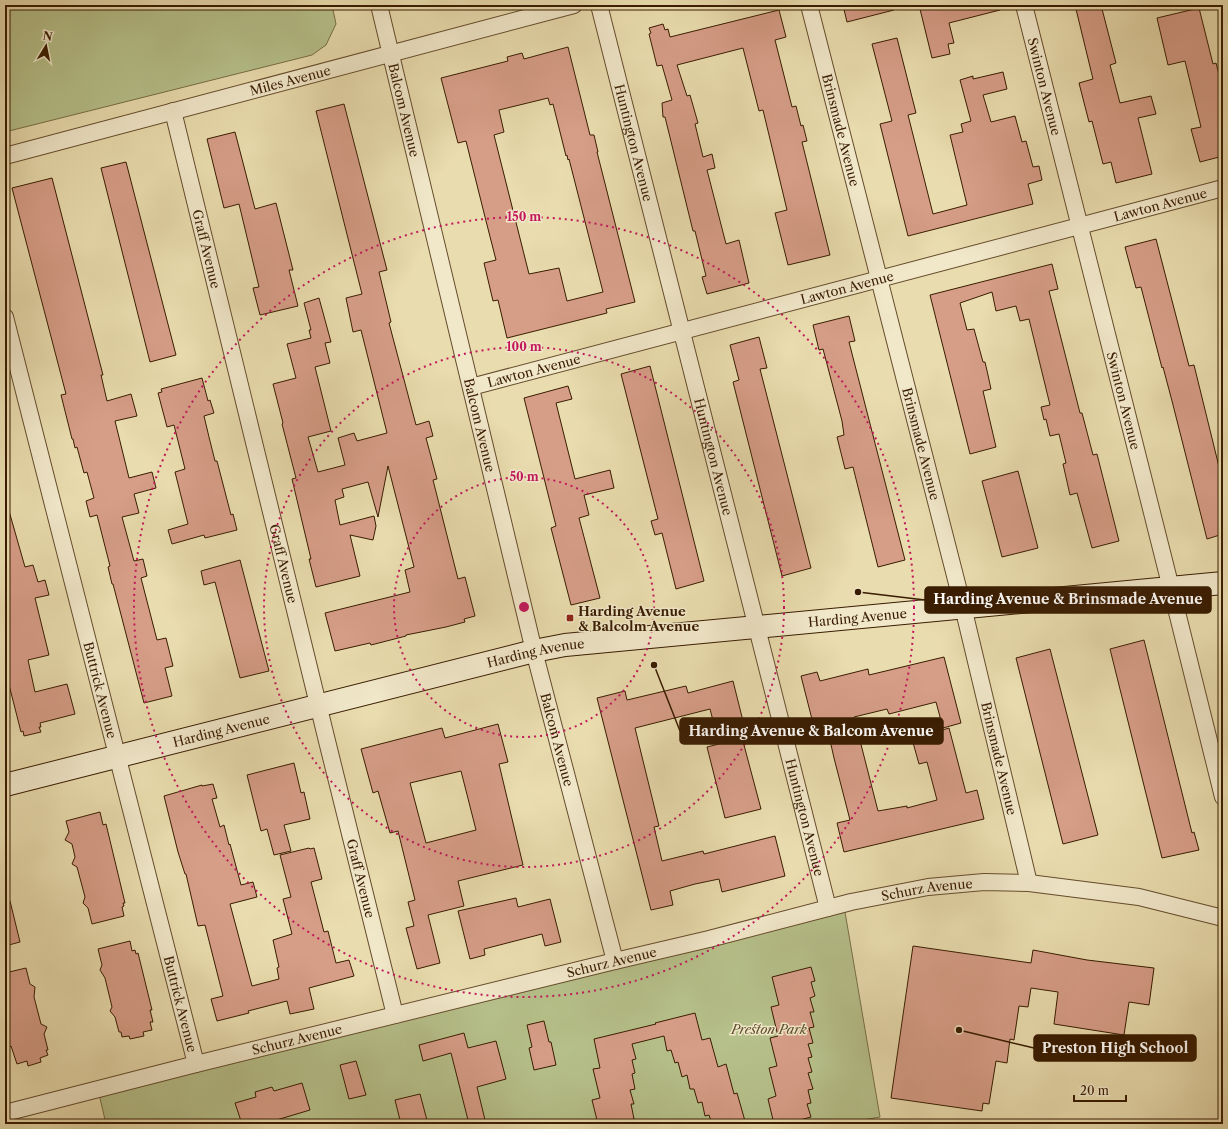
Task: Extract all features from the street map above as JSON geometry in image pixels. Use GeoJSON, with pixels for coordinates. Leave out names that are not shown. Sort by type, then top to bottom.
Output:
{"type":"FeatureCollection","features":[{"type":"Feature","properties":{"kind":"street","name":"Balcom Avenue"},"geometry":{"type":"LineString","coordinates":[[379,5],[534,651],[615,961]]}},
{"type":"Feature","properties":{"kind":"street","name":"Miles Avenue"},"geometry":{"type":"LineString","coordinates":[[5,156],[574,5]]}},
{"type":"Feature","properties":{"kind":"street","name":"Huntington Avenue"},"geometry":{"type":"LineString","coordinates":[[599,5],[828,908]]}},
{"type":"Feature","properties":{"kind":"street","name":"Brinsmade Avenue"},"geometry":{"type":"LineString","coordinates":[[809,5],[964,607],[1029,883]]}},
{"type":"Feature","properties":{"kind":"street","name":"Swinton Avenue"},"geometry":{"type":"LineString","coordinates":[[1024,5],[1220,776],[1223,797]]}},
{"type":"Feature","properties":{"kind":"street","name":"Graff Avenue"},"geometry":{"type":"LineString","coordinates":[[173,111],[395,1015]]}},
{"type":"Feature","properties":{"kind":"street","name":"Lawton Avenue"},"geometry":{"type":"LineString","coordinates":[[470,387],[1223,188]]}},
{"type":"Feature","properties":{"kind":"street","name":"Buttrick Avenue"},"geometry":{"type":"LineString","coordinates":[[5,316],[196,1064]]}},
{"type":"Feature","properties":{"kind":"street","name":"Harding Avenue"},"geometry":{"type":"LineString","coordinates":[[5,785],[534,651],[575,643],[1223,583]]}},
{"type":"Feature","properties":{"kind":"street","name":"Schurz Avenue"},"geometry":{"type":"LineString","coordinates":[[5,1113],[196,1064],[710,939],[828,908],[928,887],[984,882],[1029,883],[1139,897],[1223,918]]}},
{"type":"Feature","properties":{"kind":"green space"},"geometry":{"type":"Polygon","coordinates":[[[5,5],[332,5],[336,24],[326,45],[312,55],[5,132],[5,5]]]}},
{"type":"Feature","properties":{"kind":"green space","name":"Preston Park"},"geometry":{"type":"Polygon","coordinates":[[[845,912],[880,1117],[840,1124],[106,1124],[99,1094],[845,912]]]}},
{"type":"Feature","properties":{"kind":"building"},"geometry":{"type":"Polygon","coordinates":[[[843,5],[893,5],[894,10],[847,22],[843,5]]]}},
{"type":"Feature","properties":{"kind":"building"},"geometry":{"type":"Polygon","coordinates":[[[919,5],[1000,5],[1000,10],[949,23],[954,43],[948,44],[950,54],[932,58],[919,5]]]}},
{"type":"Feature","properties":{"kind":"building"},"geometry":{"type":"Polygon","coordinates":[[[1075,5],[1101,5],[1116,63],[1110,65],[1120,103],[1151,96],[1156,114],[1138,118],[1152,174],[1116,183],[1111,162],[1103,164],[1092,121],[1089,122],[1079,83],[1093,79],[1075,5]]]}},
{"type":"Feature","properties":{"kind":"building"},"geometry":{"type":"Polygon","coordinates":[[[1199,8],[1213,64],[1216,63],[1223,90],[1223,156],[1200,162],[1191,129],[1201,127],[1185,61],[1168,65],[1157,18],[1199,8]]]}},
{"type":"Feature","properties":{"kind":"building"},"geometry":{"type":"Polygon","coordinates":[[[779,10],[786,37],[775,40],[792,107],[796,106],[801,126],[803,125],[807,141],[802,142],[830,255],[788,265],[775,213],[787,210],[763,110],[759,111],[743,48],[677,65],[687,96],[690,95],[698,123],[695,124],[703,157],[712,154],[715,168],[707,170],[726,244],[739,240],[749,283],[707,294],[702,277],[706,276],[695,231],[693,231],[665,117],[663,117],[662,103],[672,100],[662,65],[657,66],[649,34],[651,33],[649,28],[663,24],[665,30],[668,29],[670,37],[779,10]]]}},
{"type":"Feature","properties":{"kind":"building"},"geometry":{"type":"Polygon","coordinates":[[[897,38],[916,113],[908,115],[933,214],[967,205],[950,135],[963,132],[961,124],[971,121],[960,80],[973,76],[973,79],[1003,72],[1007,89],[983,95],[991,122],[1015,116],[1022,142],[1026,141],[1033,167],[1039,166],[1042,180],[1028,184],[1033,204],[908,236],[880,124],[892,121],[872,44],[897,38]]]}},
{"type":"Feature","properties":{"kind":"building"},"geometry":{"type":"Polygon","coordinates":[[[568,47],[590,135],[594,135],[635,302],[606,309],[607,313],[507,338],[498,300],[493,301],[484,263],[496,260],[466,141],[458,143],[441,78],[508,61],[507,57],[522,53],[524,59],[568,47]],[[548,98],[499,110],[504,132],[494,135],[529,274],[559,268],[567,301],[603,292],[569,159],[568,160],[567,155],[566,156],[553,104],[550,105],[548,98]]]}},
{"type":"Feature","properties":{"kind":"building"},"geometry":{"type":"Polygon","coordinates":[[[344,104],[387,270],[379,272],[391,322],[389,323],[416,425],[429,421],[433,436],[426,438],[437,479],[433,480],[458,579],[465,577],[475,616],[464,619],[465,622],[446,627],[406,635],[371,645],[370,643],[335,651],[325,613],[410,592],[405,570],[414,567],[388,466],[378,517],[368,482],[342,489],[344,497],[335,500],[340,525],[374,516],[376,526],[373,540],[350,535],[360,576],[316,587],[292,479],[296,478],[273,384],[296,378],[287,344],[311,338],[309,330],[311,330],[304,303],[319,298],[331,342],[325,343],[330,363],[315,367],[331,431],[308,437],[318,472],[345,465],[338,438],[354,433],[357,441],[387,433],[361,330],[353,332],[346,298],[362,294],[316,111],[344,104]]]}},
{"type":"Feature","properties":{"kind":"building"},"geometry":{"type":"Polygon","coordinates":[[[235,132],[255,209],[276,203],[293,270],[289,270],[298,306],[260,315],[253,288],[259,287],[239,204],[224,208],[207,139],[235,132]]]}},
{"type":"Feature","properties":{"kind":"building"},"geometry":{"type":"Polygon","coordinates":[[[126,162],[176,355],[150,362],[101,168],[126,162]]]}},
{"type":"Feature","properties":{"kind":"building"},"geometry":{"type":"Polygon","coordinates":[[[52,178],[103,375],[101,375],[107,401],[131,394],[137,416],[115,421],[129,478],[152,472],[156,488],[134,494],[139,513],[122,517],[134,561],[143,559],[147,576],[141,578],[157,640],[166,638],[173,666],[165,668],[172,696],[144,703],[112,584],[108,567],[110,566],[97,515],[90,517],[86,501],[94,498],[87,472],[84,473],[77,447],[75,448],[72,439],[61,395],[66,394],[12,188],[52,178]]]}},
{"type":"Feature","properties":{"kind":"building"},"geometry":{"type":"Polygon","coordinates":[[[1156,239],[1189,366],[1194,365],[1223,483],[1223,534],[1207,539],[1141,287],[1136,288],[1125,247],[1156,239]]]}},
{"type":"Feature","properties":{"kind":"building"},"geometry":{"type":"Polygon","coordinates":[[[1052,264],[1058,289],[1049,291],[1080,413],[1082,413],[1093,455],[1097,454],[1119,541],[1092,548],[1077,493],[1070,495],[1063,464],[1066,463],[1059,434],[1050,436],[1046,419],[1044,420],[1041,407],[1050,405],[1029,319],[1020,321],[1016,306],[996,311],[992,292],[960,303],[967,330],[974,329],[983,362],[985,362],[991,389],[983,391],[996,447],[970,454],[930,295],[1052,264]]]}},
{"type":"Feature","properties":{"kind":"building"},"geometry":{"type":"Polygon","coordinates":[[[849,316],[855,341],[849,342],[905,560],[878,567],[853,467],[845,469],[837,437],[844,435],[842,421],[823,349],[819,350],[813,325],[849,316]]]}},
{"type":"Feature","properties":{"kind":"building"},"geometry":{"type":"Polygon","coordinates":[[[759,337],[767,368],[760,369],[811,568],[782,576],[733,382],[739,380],[730,345],[759,337]]]}},
{"type":"Feature","properties":{"kind":"building"},"geometry":{"type":"Polygon","coordinates":[[[650,366],[704,581],[676,589],[662,533],[655,535],[651,521],[658,519],[621,374],[650,366]]]}},
{"type":"Feature","properties":{"kind":"building"},"geometry":{"type":"Polygon","coordinates":[[[202,378],[208,401],[210,400],[214,413],[204,416],[215,461],[217,461],[231,515],[233,514],[237,530],[205,538],[204,535],[172,544],[168,530],[188,524],[175,472],[185,469],[174,425],[167,427],[158,393],[162,392],[161,389],[202,378]]]}},
{"type":"Feature","properties":{"kind":"building"},"geometry":{"type":"Polygon","coordinates":[[[568,386],[572,399],[556,403],[575,479],[610,470],[614,488],[584,495],[589,515],[579,518],[600,598],[571,605],[551,528],[556,526],[524,398],[568,386]]]}},
{"type":"Feature","properties":{"kind":"building"},"geometry":{"type":"Polygon","coordinates":[[[1018,471],[1038,548],[1002,557],[982,481],[1018,471]]]}},
{"type":"Feature","properties":{"kind":"building"},"geometry":{"type":"Polygon","coordinates":[[[5,511],[9,511],[25,567],[33,565],[38,582],[45,580],[49,595],[35,598],[49,655],[28,660],[35,692],[67,684],[75,714],[40,723],[41,727],[39,727],[41,732],[24,736],[23,731],[21,732],[5,669],[5,511]]]}},
{"type":"Feature","properties":{"kind":"building"},"geometry":{"type":"Polygon","coordinates":[[[240,560],[269,671],[240,678],[215,582],[204,585],[201,571],[240,560]]]}},
{"type":"Feature","properties":{"kind":"building"},"geometry":{"type":"Polygon","coordinates":[[[1144,640],[1192,833],[1194,832],[1199,850],[1162,858],[1110,649],[1144,640]]]}},
{"type":"Feature","properties":{"kind":"building"},"geometry":{"type":"Polygon","coordinates":[[[1050,649],[1098,835],[1063,844],[1016,658],[1050,649]]]}},
{"type":"Feature","properties":{"kind":"building"},"geometry":{"type":"Polygon","coordinates":[[[944,657],[961,723],[943,728],[936,702],[889,714],[887,709],[854,717],[878,811],[907,806],[907,808],[937,800],[927,762],[919,764],[912,739],[949,728],[966,793],[977,790],[984,819],[844,852],[837,823],[850,820],[829,736],[817,739],[801,676],[817,672],[820,681],[868,669],[869,675],[944,657]]]}},
{"type":"Feature","properties":{"kind":"building"},"geometry":{"type":"Polygon","coordinates":[[[733,681],[745,729],[740,730],[761,809],[725,818],[707,747],[719,744],[710,709],[635,728],[659,826],[654,827],[662,861],[703,851],[704,854],[775,836],[785,876],[722,892],[719,879],[695,884],[670,891],[673,905],[651,910],[597,698],[625,691],[627,700],[686,686],[688,693],[733,681]]]}},
{"type":"Feature","properties":{"kind":"building"},"geometry":{"type":"Polygon","coordinates":[[[498,724],[508,762],[499,764],[523,865],[458,881],[464,906],[428,915],[440,963],[417,969],[406,928],[414,926],[408,902],[415,900],[398,831],[390,833],[378,791],[373,793],[361,749],[442,728],[445,738],[498,724]],[[461,771],[410,783],[426,843],[476,830],[461,771]]]}},
{"type":"Feature","properties":{"kind":"building"},"geometry":{"type":"Polygon","coordinates":[[[294,763],[301,793],[304,792],[310,819],[284,825],[291,851],[274,855],[267,829],[261,831],[247,775],[294,763]]]}},
{"type":"Feature","properties":{"kind":"building"},"geometry":{"type":"Polygon","coordinates":[[[213,784],[217,798],[212,799],[220,827],[224,825],[241,885],[253,882],[257,897],[230,904],[252,986],[279,979],[277,968],[279,967],[273,940],[292,934],[283,899],[291,897],[280,855],[314,848],[322,879],[311,882],[324,932],[328,931],[336,963],[349,960],[354,976],[309,988],[314,1009],[290,1014],[287,1001],[217,1021],[211,999],[223,996],[205,925],[198,926],[186,874],[178,852],[164,796],[202,785],[213,784]]]}},
{"type":"Feature","properties":{"kind":"building"},"geometry":{"type":"Polygon","coordinates":[[[100,812],[103,825],[106,824],[125,903],[123,903],[124,906],[122,907],[124,916],[92,924],[88,908],[83,903],[85,897],[77,867],[72,864],[75,857],[72,844],[65,840],[69,832],[66,821],[100,812]]]}},
{"type":"Feature","properties":{"kind":"building"},"geometry":{"type":"Polygon","coordinates":[[[516,898],[518,907],[550,899],[561,942],[545,946],[542,934],[484,949],[485,955],[470,959],[458,911],[516,898]]]}},
{"type":"Feature","properties":{"kind":"building"},"geometry":{"type":"Polygon","coordinates":[[[5,901],[10,901],[20,942],[5,946],[5,901]]]}},
{"type":"Feature","properties":{"kind":"building"},"geometry":{"type":"Polygon","coordinates":[[[130,941],[132,951],[135,950],[136,954],[138,953],[152,1010],[150,1010],[153,1022],[150,1022],[152,1030],[143,1032],[144,1036],[130,1039],[129,1036],[122,1037],[115,1017],[110,1011],[112,1007],[105,978],[100,970],[102,965],[98,949],[130,941]]]}},
{"type":"Feature","properties":{"kind":"building"},"geometry":{"type":"Polygon","coordinates":[[[913,946],[1031,963],[1033,950],[1087,960],[1154,968],[1149,1005],[1129,1002],[1124,1035],[1054,1024],[1058,992],[1031,988],[1028,1007],[1019,1006],[1014,1040],[1010,1039],[1007,1063],[996,1061],[989,1104],[983,1103],[982,1111],[891,1098],[913,946]]]}},
{"type":"Feature","properties":{"kind":"building"},"geometry":{"type":"Polygon","coordinates":[[[811,967],[815,981],[811,982],[815,996],[810,998],[814,1012],[810,1012],[814,1027],[809,1028],[813,1043],[808,1044],[812,1057],[808,1058],[812,1072],[808,1073],[813,1089],[808,1090],[811,1103],[807,1104],[811,1117],[785,1124],[774,1124],[768,1099],[776,1096],[769,1068],[777,1066],[770,1038],[778,1036],[771,1007],[779,1005],[772,977],[811,967]]]}},
{"type":"Feature","properties":{"kind":"building"},"geometry":{"type":"Polygon","coordinates":[[[26,968],[30,984],[35,987],[34,997],[41,1024],[47,1027],[44,1034],[48,1050],[46,1050],[48,1055],[40,1058],[41,1062],[28,1066],[27,1061],[17,1064],[5,1030],[5,973],[26,968]]]}},
{"type":"Feature","properties":{"kind":"building"},"geometry":{"type":"Polygon","coordinates":[[[695,1013],[702,1040],[710,1038],[718,1067],[726,1064],[734,1094],[737,1093],[745,1121],[732,1124],[712,1124],[709,1115],[705,1116],[702,1102],[698,1103],[694,1089],[690,1089],[687,1075],[682,1077],[678,1062],[675,1063],[671,1050],[667,1051],[664,1036],[632,1044],[636,1059],[632,1060],[635,1073],[632,1074],[635,1089],[630,1090],[634,1104],[631,1104],[634,1119],[630,1120],[631,1124],[598,1124],[592,1100],[600,1098],[593,1069],[600,1068],[594,1039],[695,1013]]]}},
{"type":"Feature","properties":{"kind":"building"},"geometry":{"type":"Polygon","coordinates":[[[544,1021],[549,1042],[551,1042],[556,1065],[534,1070],[529,1048],[532,1047],[527,1025],[544,1021]]]}},
{"type":"Feature","properties":{"kind":"building"},"geometry":{"type":"Polygon","coordinates":[[[464,1033],[468,1048],[496,1041],[506,1079],[477,1087],[486,1124],[469,1124],[451,1053],[423,1061],[419,1045],[464,1033]]]}},
{"type":"Feature","properties":{"kind":"building"},"geometry":{"type":"Polygon","coordinates":[[[356,1061],[366,1095],[349,1099],[340,1065],[356,1061]]]}},
{"type":"Feature","properties":{"kind":"building"},"geometry":{"type":"Polygon","coordinates":[[[302,1083],[310,1110],[263,1124],[242,1124],[235,1103],[256,1097],[255,1092],[272,1087],[274,1091],[302,1083]]]}},
{"type":"Feature","properties":{"kind":"building"},"geometry":{"type":"Polygon","coordinates":[[[420,1094],[428,1124],[401,1124],[395,1100],[420,1094]]]}},
{"type":"Feature","properties":{"kind":"place","name":"Harding Avenue & Brinsmade Avenue"},"geometry":{"type":"Point","coordinates":[858,592]}},
{"type":"Feature","properties":{"kind":"place","name":"Harding Avenue & Balcolm Avenue"},"geometry":{"type":"Point","coordinates":[570,618]}},
{"type":"Feature","properties":{"kind":"place","name":"Harding Avenue & Balcom Avenue"},"geometry":{"type":"Point","coordinates":[654,665]}},
{"type":"Feature","properties":{"kind":"place","name":"Preston High School"},"geometry":{"type":"Point","coordinates":[959,1030]}}]}
